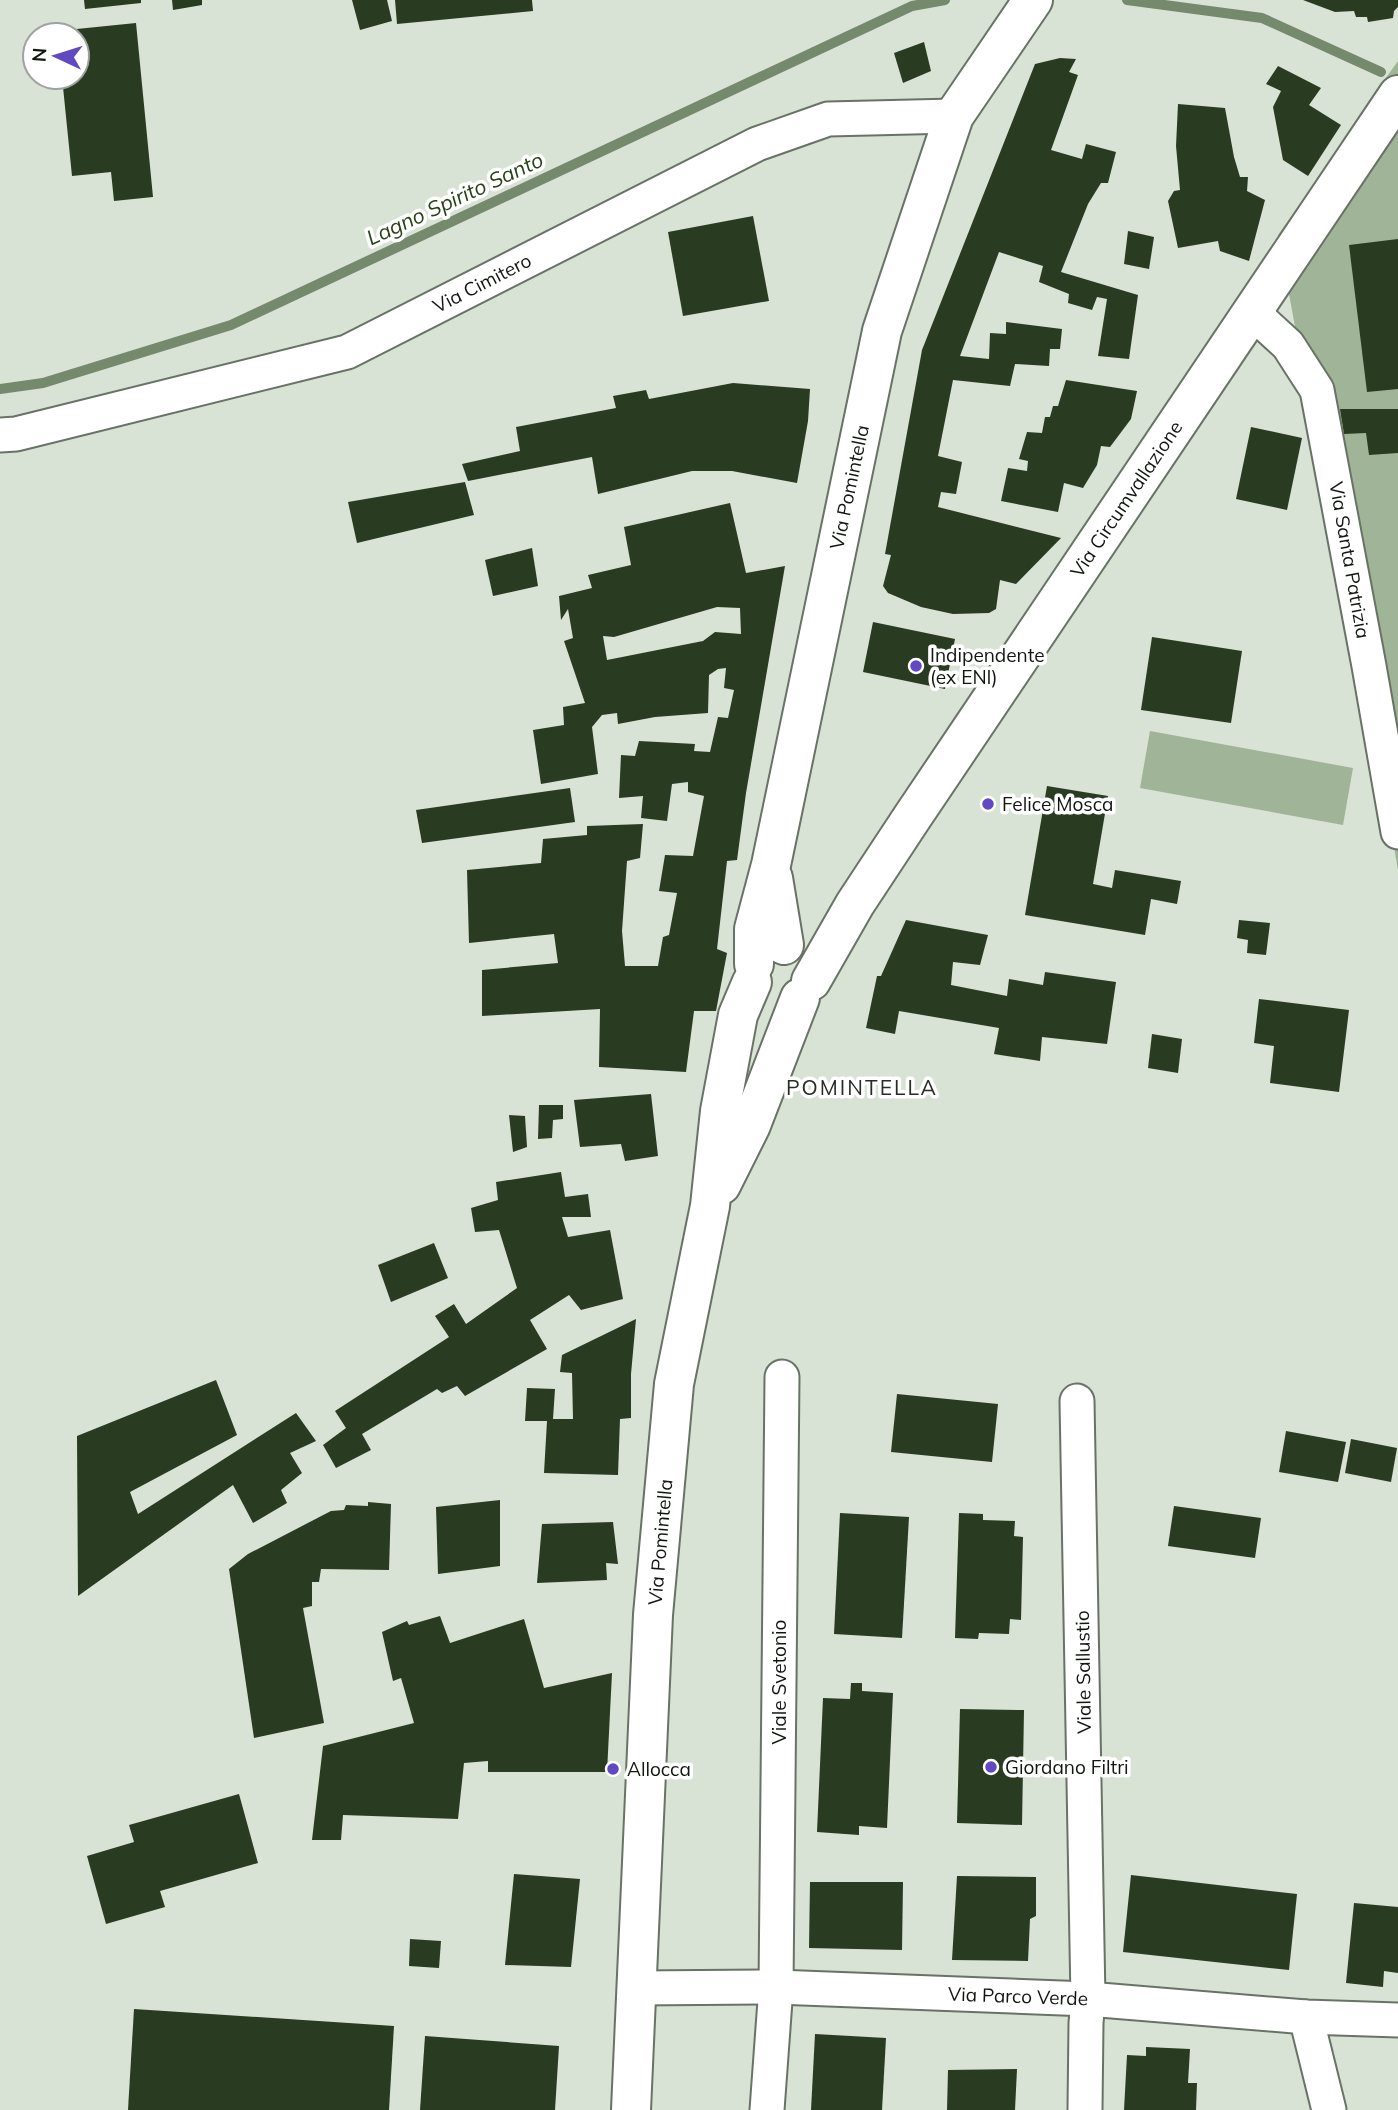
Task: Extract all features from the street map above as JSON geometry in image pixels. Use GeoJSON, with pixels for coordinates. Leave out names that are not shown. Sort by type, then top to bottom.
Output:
{"type":"FeatureCollection","features":[{"type":"Feature","properties":{"kind":"main road","name":"Via Pomintella"},"geometry":{"type":"LineString","coordinates":[[631,2110],[653,1615],[674,1384],[710,1206],[720,1111],[738,1015],[771,960],[771,865],[882,331],[954,116],[1033,0]]}},
{"type":"Feature","properties":{"kind":"main road","name":"Via Circumvallazione"},"geometry":{"type":"LineString","coordinates":[[710,1206],[751,1125],[805,990],[855,904],[1252,312],[1393,108]]}},
{"type":"Feature","properties":{"kind":"main road","name":"Via Circumvallazione"},"geometry":{"type":"LineString","coordinates":[[771,960],[855,904]]}},
{"type":"Feature","properties":{"kind":"main road"},"geometry":{"type":"LineString","coordinates":[[802,953],[808,961],[812,971],[805,990],[792,1003],[782,1005],[763,999],[771,960],[802,953]]}},
{"type":"Feature","properties":{"kind":"street","name":"Via Cimitero"},"geometry":{"type":"LineString","coordinates":[[0,435],[16,434],[347,352],[757,144],[828,119],[954,116]]}},
{"type":"Feature","properties":{"kind":"street","name":"Via Santa Patrizia"},"geometry":{"type":"LineString","coordinates":[[1252,312],[1289,345],[1318,390],[1398,832]]}},
{"type":"Feature","properties":{"kind":"street","name":"Viale Svetonio"},"geometry":{"type":"LineString","coordinates":[[767,2110],[776,1987],[782,1377]]}},
{"type":"Feature","properties":{"kind":"street","name":"Viale Sallustio"},"geometry":{"type":"LineString","coordinates":[[1077,1401],[1088,1998],[1085,2110]]}},
{"type":"Feature","properties":{"kind":"street","name":"Via Parco Verde"},"geometry":{"type":"LineString","coordinates":[[636,1988],[776,1987],[1088,1998],[1306,2017],[1398,2020]]}},
{"type":"Feature","properties":{"kind":"street"},"geometry":{"type":"LineString","coordinates":[[1306,2017],[1329,2110]]}},
{"type":"Feature","properties":{"kind":"green space"},"geometry":{"type":"Polygon","coordinates":[[[1398,61],[1398,870],[1365,680],[1278,235],[1370,106],[1367,104],[1398,61]]]}},
{"type":"Feature","properties":{"kind":"green space"},"geometry":{"type":"Polygon","coordinates":[[[1150,731],[1353,768],[1343,825],[1140,788],[1150,731]]]}},
{"type":"Feature","properties":{"kind":"building"},"geometry":{"type":"Polygon","coordinates":[[[84,0],[141,0],[141,3],[85,9],[84,0]]]}},
{"type":"Feature","properties":{"kind":"building"},"geometry":{"type":"Polygon","coordinates":[[[172,0],[202,0],[202,5],[173,10],[172,0]]]}},
{"type":"Feature","properties":{"kind":"building"},"geometry":{"type":"Polygon","coordinates":[[[352,0],[387,0],[392,21],[360,30],[352,0]]]}},
{"type":"Feature","properties":{"kind":"building"},"geometry":{"type":"Polygon","coordinates":[[[395,0],[532,0],[533,11],[397,24],[395,0]]]}},
{"type":"Feature","properties":{"kind":"building"},"geometry":{"type":"Polygon","coordinates":[[[1303,0],[1398,0],[1398,7],[1393,18],[1368,22],[1367,17],[1356,17],[1354,11],[1335,12],[1303,0]]]}},
{"type":"Feature","properties":{"kind":"building"},"geometry":{"type":"Polygon","coordinates":[[[136,23],[153,197],[114,201],[111,172],[72,176],[63,91],[91,91],[91,28],[136,23]]]}},
{"type":"Feature","properties":{"kind":"building"},"geometry":{"type":"Polygon","coordinates":[[[924,42],[931,71],[903,83],[894,53],[924,42]]]}},
{"type":"Feature","properties":{"kind":"building"},"geometry":{"type":"Polygon","coordinates":[[[1060,58],[1076,59],[1069,72],[1078,75],[1051,150],[1082,159],[1086,144],[1116,152],[1108,183],[1101,183],[1088,204],[1061,272],[1138,295],[1129,359],[1098,356],[1107,299],[1097,297],[1092,310],[1068,303],[1069,294],[1039,282],[1043,266],[999,252],[960,356],[989,359],[990,333],[1006,334],[1006,322],[1062,329],[1060,349],[1050,349],[1049,366],[1015,364],[1010,386],[953,380],[938,456],[962,462],[956,494],[941,492],[938,507],[1061,538],[1016,584],[1000,580],[996,609],[989,613],[953,614],[921,607],[888,593],[883,586],[891,555],[885,554],[922,350],[1035,64],[1060,58]]]}},
{"type":"Feature","properties":{"kind":"building"},"geometry":{"type":"Polygon","coordinates":[[[1278,66],[1321,88],[1309,105],[1341,125],[1308,176],[1283,160],[1273,107],[1281,91],[1266,84],[1278,66]]]}},
{"type":"Feature","properties":{"kind":"building"},"geometry":{"type":"Polygon","coordinates":[[[1178,104],[1225,108],[1240,177],[1248,177],[1247,191],[1265,200],[1249,261],[1220,251],[1218,241],[1178,248],[1168,201],[1174,191],[1180,190],[1176,146],[1178,104]]]}},
{"type":"Feature","properties":{"kind":"building"},"geometry":{"type":"Polygon","coordinates":[[[753,216],[769,301],[683,316],[668,232],[753,216]]]}},
{"type":"Feature","properties":{"kind":"building"},"geometry":{"type":"Polygon","coordinates":[[[1128,231],[1154,237],[1149,269],[1124,264],[1128,231]]]}},
{"type":"Feature","properties":{"kind":"building"},"geometry":{"type":"Polygon","coordinates":[[[1398,239],[1398,389],[1367,392],[1349,245],[1398,239]]]}},
{"type":"Feature","properties":{"kind":"building"},"geometry":{"type":"Polygon","coordinates":[[[1066,380],[1137,391],[1131,419],[1110,447],[1101,446],[1097,465],[1083,488],[1064,483],[1058,512],[1001,501],[1008,468],[1027,471],[1028,461],[1019,459],[1027,432],[1042,433],[1045,417],[1050,417],[1053,406],[1058,406],[1066,380]]]}},
{"type":"Feature","properties":{"kind":"building"},"geometry":{"type":"Polygon","coordinates":[[[733,383],[810,389],[808,421],[797,483],[732,471],[692,471],[598,494],[592,457],[468,481],[462,464],[520,451],[516,427],[616,408],[613,396],[646,390],[649,399],[733,383]]]}},
{"type":"Feature","properties":{"kind":"building"},"geometry":{"type":"Polygon","coordinates":[[[1340,409],[1398,409],[1398,453],[1369,455],[1366,433],[1344,434],[1340,409]]]}},
{"type":"Feature","properties":{"kind":"building"},"geometry":{"type":"Polygon","coordinates":[[[1251,427],[1302,438],[1287,510],[1236,499],[1251,427]]]}},
{"type":"Feature","properties":{"kind":"building"},"geometry":{"type":"Polygon","coordinates":[[[465,482],[474,515],[357,543],[348,502],[465,482]]]}},
{"type":"Feature","properties":{"kind":"building"},"geometry":{"type":"Polygon","coordinates":[[[730,503],[746,573],[785,566],[737,860],[727,861],[717,949],[727,953],[716,1011],[694,1011],[686,1072],[599,1067],[600,1009],[482,1016],[482,970],[558,963],[554,934],[469,943],[467,870],[541,863],[543,839],[587,835],[587,826],[643,824],[640,858],[627,861],[622,931],[625,966],[658,966],[663,937],[669,935],[677,893],[659,891],[665,855],[693,856],[704,796],[688,792],[688,782],[672,784],[667,821],[641,818],[643,796],[619,798],[621,755],[635,756],[639,741],[695,744],[694,751],[710,752],[718,717],[728,718],[734,690],[724,688],[726,668],[718,669],[709,675],[708,713],[655,717],[618,724],[617,713],[602,715],[592,727],[598,774],[541,784],[533,730],[564,725],[563,707],[585,703],[564,641],[573,638],[568,609],[561,620],[559,596],[592,588],[588,575],[631,565],[624,527],[730,503]],[[717,607],[614,637],[603,636],[607,660],[703,641],[715,632],[741,634],[740,608],[717,607]]]}},
{"type":"Feature","properties":{"kind":"building"},"geometry":{"type":"Polygon","coordinates":[[[532,548],[538,586],[493,596],[485,560],[532,548]]]}},
{"type":"Feature","properties":{"kind":"building"},"geometry":{"type":"Polygon","coordinates":[[[873,622],[955,639],[945,689],[863,672],[873,622]]]}},
{"type":"Feature","properties":{"kind":"building"},"geometry":{"type":"Polygon","coordinates":[[[1152,637],[1242,651],[1231,723],[1141,710],[1152,637]]]}},
{"type":"Feature","properties":{"kind":"building"},"geometry":{"type":"Polygon","coordinates":[[[1047,786],[1108,796],[1093,884],[1112,888],[1115,870],[1181,881],[1177,904],[1151,899],[1145,935],[1025,915],[1047,786]]]}},
{"type":"Feature","properties":{"kind":"building"},"geometry":{"type":"Polygon","coordinates":[[[570,788],[575,822],[422,843],[416,810],[570,788]]]}},
{"type":"Feature","properties":{"kind":"building"},"geometry":{"type":"Polygon","coordinates":[[[906,920],[988,935],[980,965],[953,962],[951,985],[1007,996],[1009,979],[1043,985],[1045,972],[1116,982],[1107,1044],[1042,1037],[1040,1061],[994,1054],[999,1028],[899,1011],[895,1034],[866,1028],[877,976],[881,976],[906,920]]]}},
{"type":"Feature","properties":{"kind":"building"},"geometry":{"type":"Polygon","coordinates":[[[1239,920],[1270,923],[1266,955],[1247,953],[1248,940],[1237,938],[1239,920]]]}},
{"type":"Feature","properties":{"kind":"building"},"geometry":{"type":"Polygon","coordinates":[[[1259,999],[1349,1010],[1339,1092],[1270,1083],[1274,1046],[1254,1043],[1259,999]]]}},
{"type":"Feature","properties":{"kind":"building"},"geometry":{"type":"Polygon","coordinates":[[[1152,1034],[1182,1039],[1178,1073],[1148,1068],[1152,1034]]]}},
{"type":"Feature","properties":{"kind":"building"},"geometry":{"type":"Polygon","coordinates":[[[651,1094],[658,1156],[625,1161],[621,1144],[580,1147],[574,1100],[651,1094]]]}},
{"type":"Feature","properties":{"kind":"building"},"geometry":{"type":"Polygon","coordinates":[[[539,1105],[563,1105],[563,1119],[553,1120],[552,1138],[538,1139],[539,1105]]]}},
{"type":"Feature","properties":{"kind":"building"},"geometry":{"type":"Polygon","coordinates":[[[509,1115],[525,1116],[527,1147],[513,1152],[509,1115]]]}},
{"type":"Feature","properties":{"kind":"building"},"geometry":{"type":"Polygon","coordinates":[[[561,1172],[565,1197],[588,1194],[591,1217],[562,1217],[568,1237],[610,1230],[623,1299],[581,1310],[569,1295],[530,1320],[547,1349],[465,1396],[457,1386],[442,1393],[437,1389],[362,1434],[371,1450],[336,1468],[323,1445],[346,1428],[335,1411],[449,1337],[435,1316],[454,1304],[466,1324],[517,1288],[499,1230],[475,1232],[471,1208],[498,1200],[496,1182],[561,1172]]]}},
{"type":"Feature","properties":{"kind":"building"},"geometry":{"type":"Polygon","coordinates":[[[434,1243],[448,1278],[391,1302],[378,1265],[434,1243]]]}},
{"type":"Feature","properties":{"kind":"building"},"geometry":{"type":"Polygon","coordinates":[[[636,1319],[631,1374],[631,1418],[620,1419],[618,1475],[544,1473],[547,1421],[525,1421],[527,1388],[555,1389],[553,1419],[573,1419],[572,1373],[560,1372],[562,1355],[636,1319]]]}},
{"type":"Feature","properties":{"kind":"building"},"geometry":{"type":"Polygon","coordinates":[[[216,1380],[237,1435],[130,1492],[138,1514],[296,1413],[316,1441],[290,1453],[302,1473],[281,1490],[287,1503],[253,1523],[233,1485],[78,1596],[77,1436],[216,1380]]]}},
{"type":"Feature","properties":{"kind":"building"},"geometry":{"type":"Polygon","coordinates":[[[897,1394],[998,1404],[992,1462],[891,1452],[897,1394]]]}},
{"type":"Feature","properties":{"kind":"building"},"geometry":{"type":"Polygon","coordinates":[[[1286,1431],[1346,1442],[1338,1482],[1279,1472],[1286,1431]]]}},
{"type":"Feature","properties":{"kind":"building"},"geometry":{"type":"Polygon","coordinates":[[[1351,1439],[1397,1448],[1391,1482],[1345,1473],[1351,1439]]]}},
{"type":"Feature","properties":{"kind":"building"},"geometry":{"type":"Polygon","coordinates":[[[500,1500],[500,1566],[438,1574],[436,1507],[500,1500]]]}},
{"type":"Feature","properties":{"kind":"building"},"geometry":{"type":"Polygon","coordinates":[[[368,1502],[391,1504],[389,1570],[321,1569],[319,1582],[312,1582],[312,1606],[303,1608],[324,1723],[254,1738],[229,1569],[248,1554],[331,1511],[344,1510],[346,1505],[368,1506],[368,1502]]]}},
{"type":"Feature","properties":{"kind":"building"},"geometry":{"type":"Polygon","coordinates":[[[1174,1506],[1261,1518],[1255,1558],[1168,1546],[1174,1506]]]}},
{"type":"Feature","properties":{"kind":"building"},"geometry":{"type":"Polygon","coordinates":[[[840,1513],[909,1517],[902,1638],[834,1634],[840,1513]]]}},
{"type":"Feature","properties":{"kind":"building"},"geometry":{"type":"Polygon","coordinates":[[[959,1513],[983,1514],[983,1520],[1015,1521],[1014,1536],[1023,1537],[1021,1620],[1010,1619],[1009,1634],[979,1633],[978,1639],[955,1638],[959,1513]]]}},
{"type":"Feature","properties":{"kind":"building"},"geometry":{"type":"Polygon","coordinates":[[[613,1522],[618,1564],[606,1563],[607,1580],[537,1583],[542,1524],[613,1522]]]}},
{"type":"Feature","properties":{"kind":"building"},"geometry":{"type":"Polygon","coordinates":[[[440,1616],[450,1643],[524,1619],[544,1688],[612,1673],[607,1772],[488,1772],[488,1761],[464,1763],[458,1819],[343,1815],[341,1840],[312,1840],[323,1746],[414,1723],[401,1678],[393,1681],[382,1632],[407,1621],[409,1625],[440,1616]]]}},
{"type":"Feature","properties":{"kind":"building"},"geometry":{"type":"Polygon","coordinates":[[[851,1683],[862,1683],[862,1691],[893,1693],[887,1828],[859,1826],[859,1835],[817,1832],[823,1698],[850,1699],[851,1683]]]}},
{"type":"Feature","properties":{"kind":"building","name":"Giordano Filtri"},"geometry":{"type":"Polygon","coordinates":[[[960,1709],[1024,1710],[1022,1825],[957,1823],[960,1709]]]}},
{"type":"Feature","properties":{"kind":"building"},"geometry":{"type":"Polygon","coordinates":[[[239,1794],[258,1863],[160,1891],[165,1907],[106,1924],[87,1856],[134,1842],[129,1825],[239,1794]]]}},
{"type":"Feature","properties":{"kind":"building"},"geometry":{"type":"Polygon","coordinates":[[[514,1874],[580,1879],[571,1967],[505,1965],[514,1874]]]}},
{"type":"Feature","properties":{"kind":"building"},"geometry":{"type":"Polygon","coordinates":[[[1131,1875],[1297,1894],[1289,1970],[1123,1952],[1131,1875]]]}},
{"type":"Feature","properties":{"kind":"building"},"geometry":{"type":"Polygon","coordinates":[[[957,1876],[1036,1877],[1036,1916],[1030,1919],[1028,1961],[952,1960],[957,1876]]]}},
{"type":"Feature","properties":{"kind":"building"},"geometry":{"type":"Polygon","coordinates":[[[810,1882],[903,1882],[902,1950],[809,1948],[810,1882]]]}},
{"type":"Feature","properties":{"kind":"building"},"geometry":{"type":"Polygon","coordinates":[[[1354,1903],[1398,1907],[1398,1973],[1384,1971],[1383,1987],[1346,1983],[1354,1903]]]}},
{"type":"Feature","properties":{"kind":"building"},"geometry":{"type":"Polygon","coordinates":[[[410,1939],[441,1941],[439,1968],[409,1966],[410,1939]]]}},
{"type":"Feature","properties":{"kind":"building"},"geometry":{"type":"Polygon","coordinates":[[[134,2009],[394,2026],[389,2110],[128,2110],[134,2009]]]}},
{"type":"Feature","properties":{"kind":"building"},"geometry":{"type":"Polygon","coordinates":[[[815,2034],[886,2038],[882,2110],[811,2110],[815,2034]]]}},
{"type":"Feature","properties":{"kind":"building"},"geometry":{"type":"Polygon","coordinates":[[[425,2036],[559,2046],[555,2110],[420,2110],[425,2036]]]}},
{"type":"Feature","properties":{"kind":"building"},"geometry":{"type":"Polygon","coordinates":[[[1146,2047],[1190,2049],[1188,2083],[1197,2083],[1196,2110],[1124,2110],[1127,2055],[1146,2056],[1146,2047]]]}},
{"type":"Feature","properties":{"kind":"building"},"geometry":{"type":"Polygon","coordinates":[[[1017,2069],[1015,2110],[947,2110],[948,2070],[1017,2069]]]}},
{"type":"Feature","properties":{"kind":"waterway","name":"Lagno Spirito Santo"},"geometry":{"type":"LineString","coordinates":[[0,389],[43,383],[231,325],[912,6],[945,0]]}},
{"type":"Feature","properties":{"kind":"waterway"},"geometry":{"type":"LineString","coordinates":[[1127,0],[1262,18],[1381,72]]}},
{"type":"Feature","properties":{"kind":"place","name":"Indipendente (ex ENI)"},"geometry":{"type":"Point","coordinates":[916,666]}},
{"type":"Feature","properties":{"kind":"place","name":"Felice Mosca"},"geometry":{"type":"Point","coordinates":[988,804]}},
{"type":"Feature","properties":{"kind":"place","name":"Giordano Filtri"},"geometry":{"type":"Point","coordinates":[991,1767]}},
{"type":"Feature","properties":{"kind":"place","name":"Allocca"},"geometry":{"type":"Point","coordinates":[613,1769]}},
{"type":"Feature","properties":{"kind":"district","name":"POMINTELLA"},"geometry":{"type":"Point","coordinates":[862,1088]}}]}
